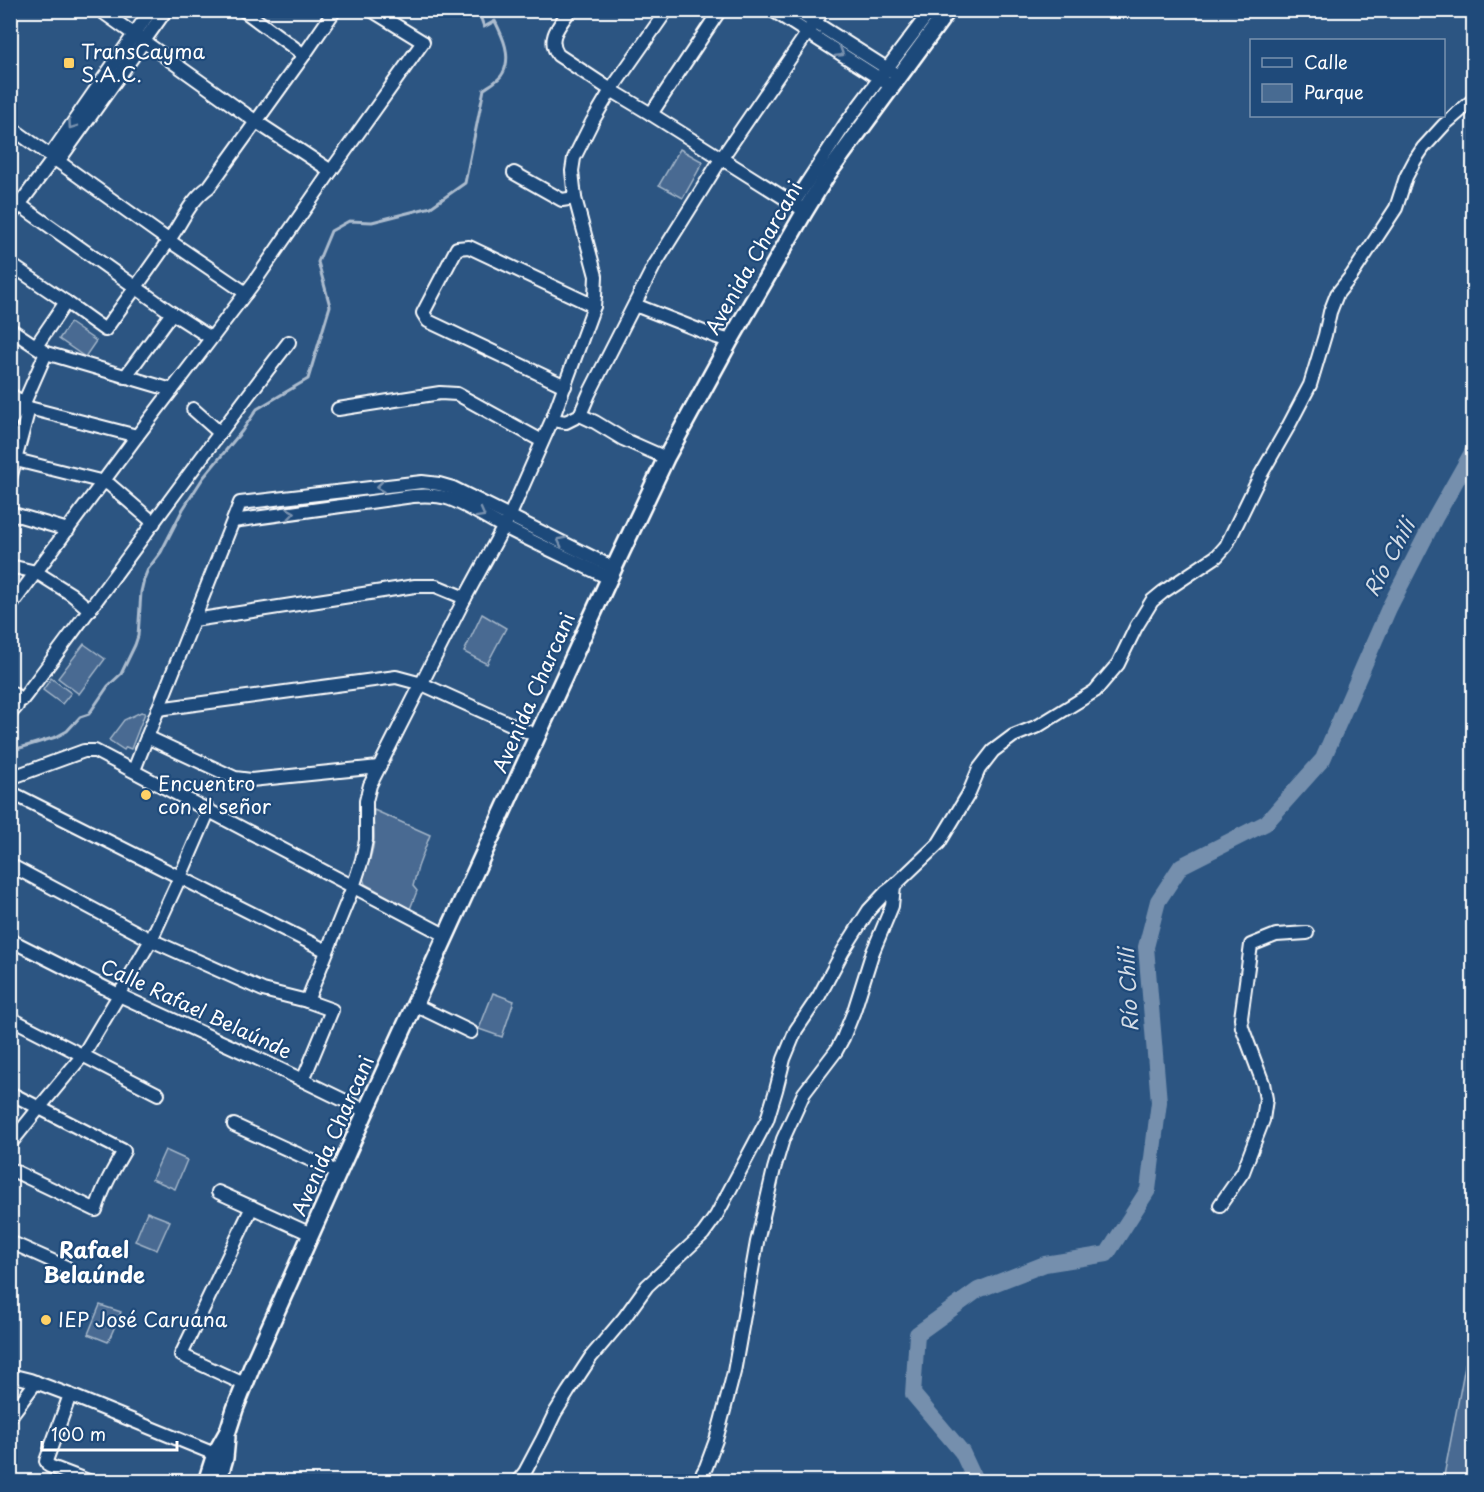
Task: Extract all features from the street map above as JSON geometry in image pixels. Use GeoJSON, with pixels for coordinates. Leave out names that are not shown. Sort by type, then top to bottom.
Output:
{"type":"FeatureCollection","features":[{"type":"Feature","properties":{"kind":"main road","name":"Avenida Charcani"},"geometry":{"type":"LineString","coordinates":[[206,1482],[220,1456],[244,1384],[366,1111],[611,573],[666,458],[799,208],[827,175],[889,77],[948,10]]}},
{"type":"Feature","properties":{"kind":"main road","name":"Avenida Charcani"},"geometry":{"type":"LineString","coordinates":[[218,1482],[220,1456]]}},
{"type":"Feature","properties":{"kind":"street"},"geometry":{"type":"LineString","coordinates":[[100,10],[255,121],[331,171]]}},
{"type":"Feature","properties":{"kind":"street"},"geometry":{"type":"LineString","coordinates":[[139,39],[151,10]]}},
{"type":"Feature","properties":{"kind":"street"},"geometry":{"type":"LineString","coordinates":[[10,217],[15,201],[54,158],[63,156],[139,39],[166,10]]}},
{"type":"Feature","properties":{"kind":"street"},"geometry":{"type":"LineString","coordinates":[[243,10],[304,55]]}},
{"type":"Feature","properties":{"kind":"street"},"geometry":{"type":"LineString","coordinates":[[10,264],[105,330],[195,199],[208,187],[335,10]]}},
{"type":"Feature","properties":{"kind":"street"},"geometry":{"type":"LineString","coordinates":[[10,607],[246,293],[423,42],[371,10]]}},
{"type":"Feature","properties":{"kind":"street"},"geometry":{"type":"LineString","coordinates":[[570,10],[552,42],[558,55],[799,208]]}},
{"type":"Feature","properties":{"kind":"street"},"geometry":{"type":"LineString","coordinates":[[307,1001],[362,860],[366,840],[366,801],[370,785],[510,515],[552,420],[594,306],[596,276],[575,198],[572,171],[574,158],[611,90],[668,10]]}},
{"type":"Feature","properties":{"kind":"street"},"geometry":{"type":"LineString","coordinates":[[651,114],[720,10]]}},
{"type":"Feature","properties":{"kind":"street"},"geometry":{"type":"LineString","coordinates":[[772,10],[811,28],[889,77],[931,10]]}},
{"type":"Feature","properties":{"kind":"street"},"geometry":{"type":"LineString","coordinates":[[795,10],[811,28]]}},
{"type":"Feature","properties":{"kind":"street"},"geometry":{"type":"LineString","coordinates":[[552,420],[567,422],[580,415],[588,394],[654,266],[721,159],[823,10]]}},
{"type":"Feature","properties":{"kind":"street"},"geometry":{"type":"LineString","coordinates":[[517,1482],[525,1472],[564,1399],[591,1357],[647,1286],[703,1233],[716,1216],[767,1120],[784,1059],[796,1030],[819,996],[843,951],[869,910],[939,843],[969,795],[979,769],[993,751],[1013,736],[1038,726],[1095,692],[1118,664],[1152,601],[1163,591],[1217,556],[1226,546],[1260,476],[1310,385],[1337,294],[1396,208],[1406,177],[1423,148],[1473,99]]}},
{"type":"Feature","properties":{"kind":"street"},"geometry":{"type":"LineString","coordinates":[[10,127],[246,293]]}},
{"type":"Feature","properties":{"kind":"street"},"geometry":{"type":"LineString","coordinates":[[514,173],[562,200],[575,198]]}},
{"type":"Feature","properties":{"kind":"street"},"geometry":{"type":"LineString","coordinates":[[15,201],[172,313],[211,338]]}},
{"type":"Feature","properties":{"kind":"street"},"geometry":{"type":"LineString","coordinates":[[565,386],[428,321],[423,313],[457,248],[469,247],[594,306]]}},
{"type":"Feature","properties":{"kind":"street"},"geometry":{"type":"LineString","coordinates":[[10,479],[13,458],[41,350],[66,302]]}},
{"type":"Feature","properties":{"kind":"street"},"geometry":{"type":"LineString","coordinates":[[635,304],[730,341]]}},
{"type":"Feature","properties":{"kind":"street"},"geometry":{"type":"LineString","coordinates":[[124,377],[172,313]]}},
{"type":"Feature","properties":{"kind":"street"},"geometry":{"type":"LineString","coordinates":[[10,329],[41,350],[172,390]]}},
{"type":"Feature","properties":{"kind":"street"},"geometry":{"type":"LineString","coordinates":[[10,692],[22,700],[289,342]]}},
{"type":"Feature","properties":{"kind":"street"},"geometry":{"type":"LineString","coordinates":[[338,409],[440,393],[457,394],[542,441]]}},
{"type":"Feature","properties":{"kind":"street"},"geometry":{"type":"LineString","coordinates":[[10,394],[26,405],[137,436]]}},
{"type":"Feature","properties":{"kind":"street"},"geometry":{"type":"LineString","coordinates":[[10,421],[26,405]]}},
{"type":"Feature","properties":{"kind":"street"},"geometry":{"type":"LineString","coordinates":[[193,409],[220,433]]}},
{"type":"Feature","properties":{"kind":"street"},"geometry":{"type":"LineString","coordinates":[[580,415],[623,439],[666,458]]}},
{"type":"Feature","properties":{"kind":"street"},"geometry":{"type":"LineString","coordinates":[[13,458],[104,482],[154,523]]}},
{"type":"Feature","properties":{"kind":"street"},"geometry":{"type":"LineString","coordinates":[[134,770],[240,503],[422,482],[439,484],[453,488],[510,515],[611,573]]}},
{"type":"Feature","properties":{"kind":"street"},"geometry":{"type":"LineString","coordinates":[[233,521],[425,495],[449,499],[503,526],[611,573]]}},
{"type":"Feature","properties":{"kind":"street"},"geometry":{"type":"LineString","coordinates":[[10,513],[68,530]]}},
{"type":"Feature","properties":{"kind":"street"},"geometry":{"type":"LineString","coordinates":[[10,566],[36,572],[71,594],[90,610]]}},
{"type":"Feature","properties":{"kind":"street"},"geometry":{"type":"LineString","coordinates":[[194,620],[416,586],[436,586],[465,598]]}},
{"type":"Feature","properties":{"kind":"street"},"geometry":{"type":"LineString","coordinates":[[158,709],[396,677],[422,684],[537,736]]}},
{"type":"Feature","properties":{"kind":"street"},"geometry":{"type":"LineString","coordinates":[[147,737],[235,778],[251,780],[379,767]]}},
{"type":"Feature","properties":{"kind":"street"},"geometry":{"type":"LineString","coordinates":[[10,778],[84,751],[95,751],[447,936]]}},
{"type":"Feature","properties":{"kind":"street"},"geometry":{"type":"LineString","coordinates":[[10,792],[327,951]]}},
{"type":"Feature","properties":{"kind":"street"},"geometry":{"type":"LineString","coordinates":[[10,1144],[83,1055],[119,995],[151,940],[208,810]]}},
{"type":"Feature","properties":{"kind":"street"},"geometry":{"type":"LineString","coordinates":[[10,865],[151,940],[263,990],[332,1010],[303,1080]]}},
{"type":"Feature","properties":{"kind":"street"},"geometry":{"type":"LineString","coordinates":[[698,1482],[716,1440],[734,1372],[757,1242],[783,1138],[804,1093],[836,1051],[843,1038],[872,954],[892,906],[894,886]]}},
{"type":"Feature","properties":{"kind":"street"},"geometry":{"type":"LineString","coordinates":[[1220,1205],[1243,1172],[1263,1120],[1266,1099],[1263,1083],[1242,1027],[1241,1018],[1251,945],[1276,935],[1307,933]]}},
{"type":"Feature","properties":{"kind":"street","name":"Calle Rafael Belaúnde"},"geometry":{"type":"LineString","coordinates":[[10,940],[119,995],[366,1111]]}},
{"type":"Feature","properties":{"kind":"street"},"geometry":{"type":"LineString","coordinates":[[415,1005],[471,1032]]}},
{"type":"Feature","properties":{"kind":"street"},"geometry":{"type":"LineString","coordinates":[[10,1018],[158,1094]]}},
{"type":"Feature","properties":{"kind":"street"},"geometry":{"type":"LineString","coordinates":[[10,1093],[124,1151],[104,1188],[96,1210],[10,1169]]}},
{"type":"Feature","properties":{"kind":"street"},"geometry":{"type":"LineString","coordinates":[[234,1125],[339,1173]]}},
{"type":"Feature","properties":{"kind":"street"},"geometry":{"type":"LineString","coordinates":[[218,1192],[311,1234]]}},
{"type":"Feature","properties":{"kind":"street"},"geometry":{"type":"LineString","coordinates":[[244,1384],[181,1355],[252,1207]]}},
{"type":"Feature","properties":{"kind":"street"},"geometry":{"type":"LineString","coordinates":[[10,1242],[66,1267]]}},
{"type":"Feature","properties":{"kind":"street"},"geometry":{"type":"LineString","coordinates":[[10,1376],[36,1382],[220,1456]]}},
{"type":"Feature","properties":{"kind":"street"},"geometry":{"type":"LineString","coordinates":[[10,1417],[36,1382]]}},
{"type":"Feature","properties":{"kind":"street"},"geometry":{"type":"LineString","coordinates":[[70,1395],[46,1461],[49,1466],[91,1482]]}},
{"type":"Feature","properties":{"kind":"green space"},"geometry":{"type":"Polygon","coordinates":[[[680,149],[703,162],[683,198],[659,185],[680,149]]]}},
{"type":"Feature","properties":{"kind":"green space"},"geometry":{"type":"Polygon","coordinates":[[[70,323],[96,341],[85,357],[59,339],[70,323]]]}},
{"type":"Feature","properties":{"kind":"green space"},"geometry":{"type":"Polygon","coordinates":[[[482,614],[506,628],[487,664],[464,652],[482,614]]]}},
{"type":"Feature","properties":{"kind":"green space"},"geometry":{"type":"Polygon","coordinates":[[[84,644],[105,659],[79,694],[58,678],[84,644]]]}},
{"type":"Feature","properties":{"kind":"green space"},"geometry":{"type":"Polygon","coordinates":[[[51,678],[71,693],[62,704],[43,690],[51,678]]]}},
{"type":"Feature","properties":{"kind":"green space"},"geometry":{"type":"Polygon","coordinates":[[[141,712],[145,713],[131,749],[126,747],[124,750],[109,740],[124,720],[141,712]]]}},
{"type":"Feature","properties":{"kind":"green space"},"geometry":{"type":"Polygon","coordinates":[[[374,810],[430,835],[418,867],[413,886],[417,891],[410,909],[365,884],[363,878],[373,845],[374,810]]]}},
{"type":"Feature","properties":{"kind":"green space"},"geometry":{"type":"Polygon","coordinates":[[[493,993],[514,1001],[502,1037],[479,1029],[493,993]]]}},
{"type":"Feature","properties":{"kind":"green space"},"geometry":{"type":"Polygon","coordinates":[[[165,1150],[187,1160],[175,1189],[152,1179],[165,1150]]]}},
{"type":"Feature","properties":{"kind":"green space"},"geometry":{"type":"Polygon","coordinates":[[[147,1212],[170,1221],[157,1250],[135,1241],[147,1212]]]}},
{"type":"Feature","properties":{"kind":"green space"},"geometry":{"type":"Polygon","coordinates":[[[100,1305],[121,1312],[108,1342],[88,1334],[100,1305]]]}},
{"type":"Feature","properties":{"kind":"green space"},"geometry":{"type":"Polygon","coordinates":[[[1473,1324],[1473,1481],[1443,1481],[1473,1324]]]}},
{"type":"Feature","properties":{"kind":"waterway"},"geometry":{"type":"LineString","coordinates":[[10,751],[56,737],[67,731],[80,717],[89,714],[108,686],[121,674],[138,636],[141,592],[148,569],[161,552],[183,509],[203,478],[257,409],[308,379],[330,306],[318,262],[331,231],[349,221],[372,222],[431,207],[465,183],[484,89],[502,76],[507,60],[507,53],[495,21],[484,27],[480,10]]}},
{"type":"Feature","properties":{"kind":"waterway","name":"Río Chili"},"geometry":{"type":"LineString","coordinates":[[976,1482],[962,1452],[913,1394],[917,1334],[978,1290],[1045,1264],[1107,1254],[1148,1190],[1159,1102],[1146,947],[1158,901],[1181,866],[1266,823],[1323,759],[1389,608],[1435,518],[1474,449]]}},
{"type":"Feature","properties":{"kind":"place","name":"TransCayma S.A.C."},"geometry":{"type":"Point","coordinates":[69,63]}},
{"type":"Feature","properties":{"kind":"place","name":"Encuentro con el señor"},"geometry":{"type":"Point","coordinates":[146,795]}},
{"type":"Feature","properties":{"kind":"place","name":"IEP José Caruana"},"geometry":{"type":"Point","coordinates":[46,1320]}},
{"type":"Feature","properties":{"kind":"district","name":"Rafael Belaúnde"},"geometry":{"type":"Point","coordinates":[94,1262]}}]}
